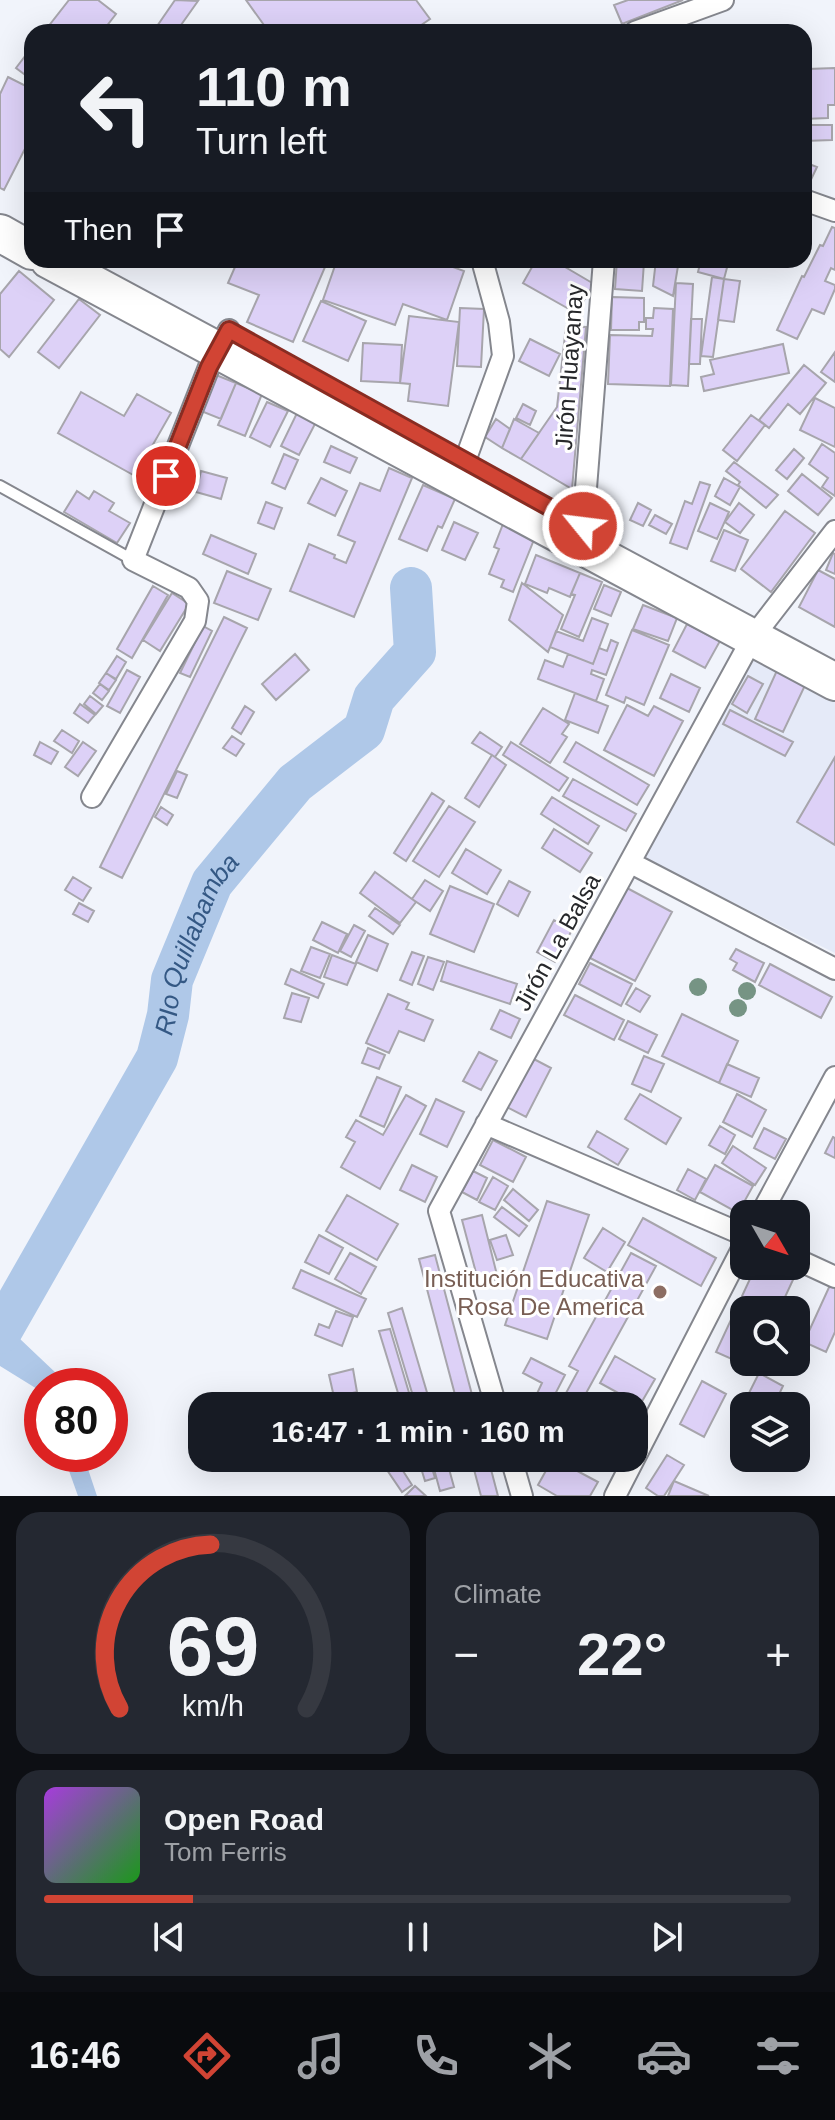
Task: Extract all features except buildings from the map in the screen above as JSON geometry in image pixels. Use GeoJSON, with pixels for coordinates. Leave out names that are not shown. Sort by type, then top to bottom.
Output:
{"type":"FeatureCollection","features":[{"type":"Feature","properties":{"kind":"highway"},"geometry":{"type":"LineString","coordinates":[[0,207],[24,220]]}},
{"type":"Feature","properties":{"kind":"highway"},"geometry":{"type":"LineString","coordinates":[[0,233],[24,246]]}},
{"type":"Feature","properties":{"kind":"highway"},"geometry":{"type":"LineString","coordinates":[[66,268],[223,340],[465,461],[760,627],[835,682]]}},
{"type":"Feature","properties":{"kind":"highway"},"geometry":{"type":"LineString","coordinates":[[111,268],[223,340],[760,627],[835,656]]}},
{"type":"Feature","properties":{"kind":"street"},"geometry":{"type":"LineString","coordinates":[[657,24],[723,0]]}},
{"type":"Feature","properties":{"kind":"street"},"geometry":{"type":"LineString","coordinates":[[812,203],[835,211]]}},
{"type":"Feature","properties":{"kind":"street"},"geometry":{"type":"LineString","coordinates":[[465,461],[503,356],[499,322],[484,268]]}},
{"type":"Feature","properties":{"kind":"street","name":"Jirón Huayanay"},"geometry":{"type":"LineString","coordinates":[[583,526],[603,268]]}},
{"type":"Feature","properties":{"kind":"street"},"geometry":{"type":"LineString","coordinates":[[92,797],[195,621],[198,601],[189,588],[133,560],[223,340]]}},
{"type":"Feature","properties":{"kind":"street","name":"Jirón La Balsa"},"geometry":{"type":"LineString","coordinates":[[492,1392],[439,1211],[760,627],[835,531]]}},
{"type":"Feature","properties":{"kind":"street"},"geometry":{"type":"LineString","coordinates":[[631,863],[835,969]]}},
{"type":"Feature","properties":{"kind":"street"},"geometry":{"type":"LineString","coordinates":[[769,1200],[835,1077]]}},
{"type":"Feature","properties":{"kind":"street"},"geometry":{"type":"LineString","coordinates":[[486,1124],[730,1229]]}},
{"type":"Feature","properties":{"kind":"street"},"geometry":{"type":"LineString","coordinates":[[810,1265],[835,1277]]}},
{"type":"Feature","properties":{"kind":"street"},"geometry":{"type":"LineString","coordinates":[[615,1496],[730,1272]]}},
{"type":"Feature","properties":{"kind":"street"},"geometry":{"type":"LineString","coordinates":[[515,1472],[522,1496]]}},
{"type":"Feature","properties":{"kind":"lane"},"geometry":{"type":"LineString","coordinates":[[0,486],[133,560]]}},
{"type":"Feature","properties":{"kind":"shaded area"},"geometry":{"type":"Polygon","coordinates":[[[757,651],[835,692],[835,953],[644,858],[757,651]]]}},
{"type":"Feature","properties":{"kind":"water"},"geometry":{"type":"Polygon","coordinates":[[[0,1320],[51,1368],[24,1368],[24,1381],[0,1366],[0,1320]]]}},
{"type":"Feature","properties":{"kind":"water"},"geometry":{"type":"Polygon","coordinates":[[[69,1472],[89,1472],[97,1496],[78,1496],[69,1472]]]}},
{"type":"Feature","properties":{"kind":"waterway","name":"RIo Quillabamba"},"geometry":{"type":"LineString","coordinates":[[0,1333],[157,1058],[168,1015],[172,980],[212,883],[295,783],[364,730],[374,698],[415,652],[411,588]]}},
{"type":"Feature","properties":{"kind":"place","name":"Institución Educativa Rosa De America"},"geometry":{"type":"Point","coordinates":[660,1292]}},
{"type":"Feature","properties":{"kind":"route"},"geometry":{"type":"LineString","coordinates":[[166,476],[209,367],[229,330],[583,526]]}}]}
